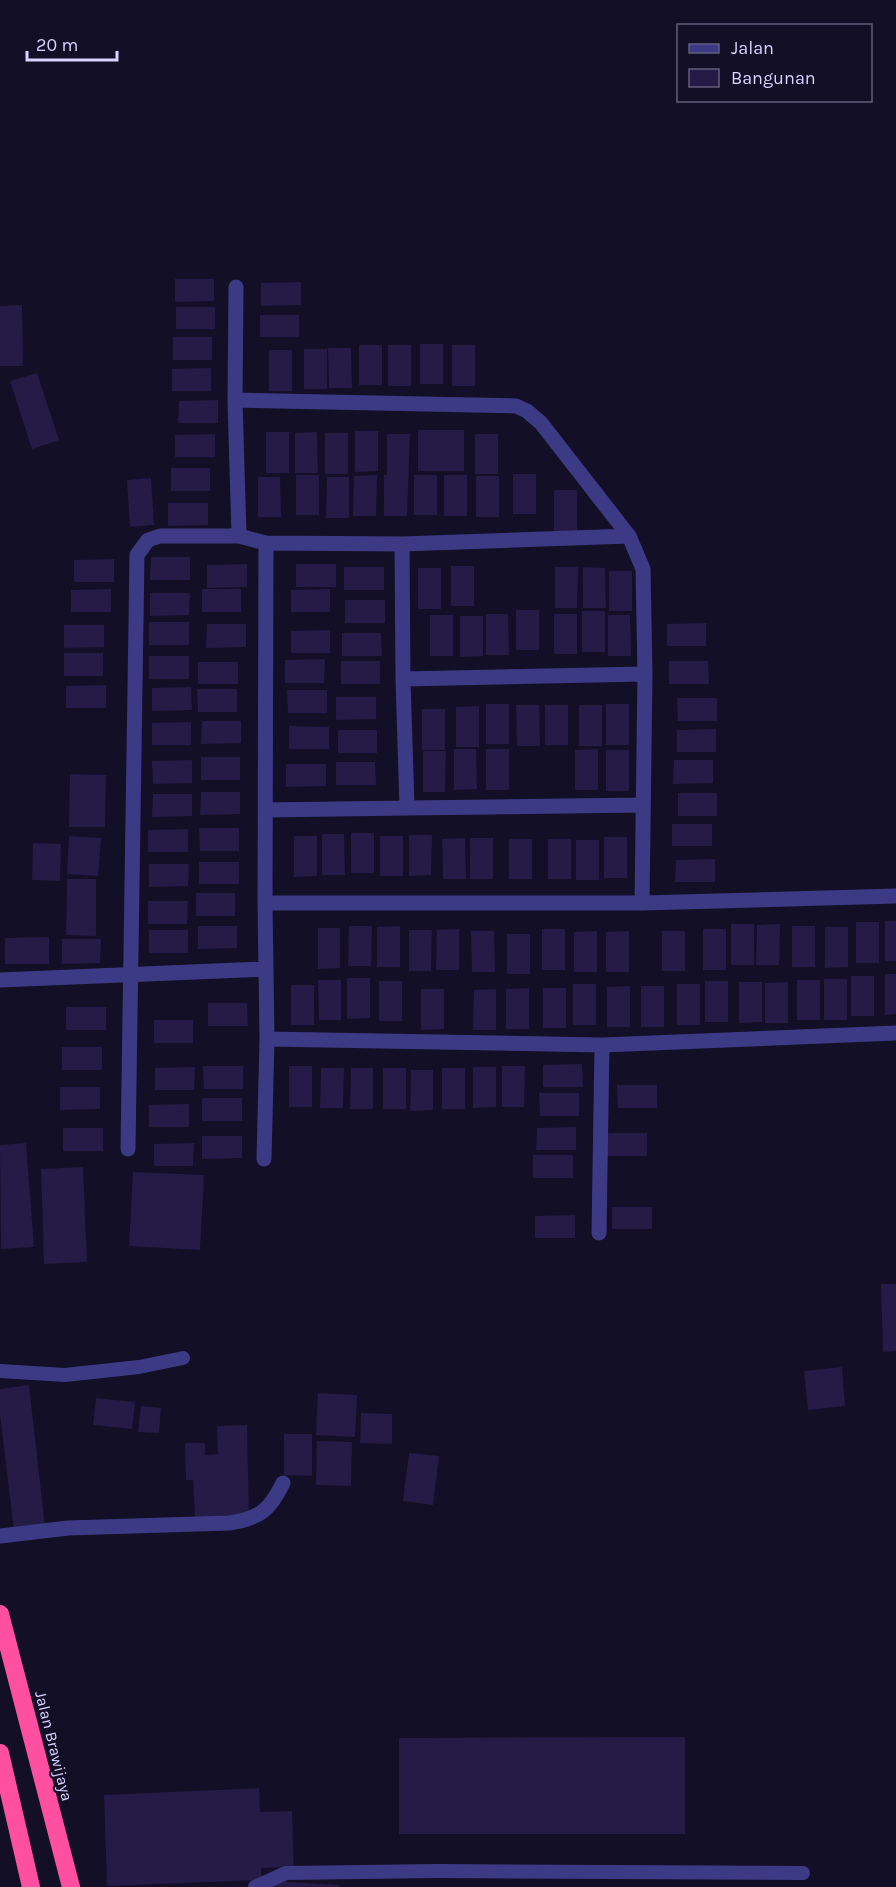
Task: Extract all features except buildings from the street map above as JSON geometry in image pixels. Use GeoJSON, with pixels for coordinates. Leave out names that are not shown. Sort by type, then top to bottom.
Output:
{"type":"FeatureCollection","features":[{"type":"Feature","properties":{"kind":"highway","name":"Jalan Brawijaya"},"geometry":{"type":"LineString","coordinates":[[0,1614],[71,1887]]}},
{"type":"Feature","properties":{"kind":"highway"},"geometry":{"type":"LineString","coordinates":[[0,1753],[31,1887]]}},
{"type":"Feature","properties":{"kind":"street"},"geometry":{"type":"LineString","coordinates":[[236,287],[235,400],[239,536]]}},
{"type":"Feature","properties":{"kind":"street"},"geometry":{"type":"LineString","coordinates":[[235,400],[516,406],[527,411],[541,423],[629,536],[643,569],[645,674],[642,903]]}},
{"type":"Feature","properties":{"kind":"street"},"geometry":{"type":"LineString","coordinates":[[128,1149],[137,555],[148,540],[160,536],[239,536],[266,543],[402,544],[629,536]]}},
{"type":"Feature","properties":{"kind":"street"},"geometry":{"type":"LineString","coordinates":[[264,1159],[267,1039],[265,969],[266,543]]}},
{"type":"Feature","properties":{"kind":"street"},"geometry":{"type":"LineString","coordinates":[[402,544],[407,808]]}},
{"type":"Feature","properties":{"kind":"street"},"geometry":{"type":"LineString","coordinates":[[403,679],[645,674]]}},
{"type":"Feature","properties":{"kind":"street"},"geometry":{"type":"LineString","coordinates":[[265,810],[644,805]]}},
{"type":"Feature","properties":{"kind":"street"},"geometry":{"type":"LineString","coordinates":[[265,903],[642,903],[896,896]]}},
{"type":"Feature","properties":{"kind":"street"},"geometry":{"type":"LineString","coordinates":[[0,980],[265,969]]}},
{"type":"Feature","properties":{"kind":"street"},"geometry":{"type":"LineString","coordinates":[[267,1039],[602,1045],[896,1033]]}},
{"type":"Feature","properties":{"kind":"street"},"geometry":{"type":"LineString","coordinates":[[599,1233],[602,1045]]}},
{"type":"Feature","properties":{"kind":"street"},"geometry":{"type":"LineString","coordinates":[[0,1536],[68,1528],[230,1523],[249,1520],[260,1514],[270,1504],[283,1483]]}},
{"type":"Feature","properties":{"kind":"lane"},"geometry":{"type":"LineString","coordinates":[[0,1371],[65,1375],[139,1367],[183,1358]]}},
{"type":"Feature","properties":{"kind":"lane"},"geometry":{"type":"LineString","coordinates":[[255,1887],[286,1874],[437,1871],[803,1873]]}}]}
